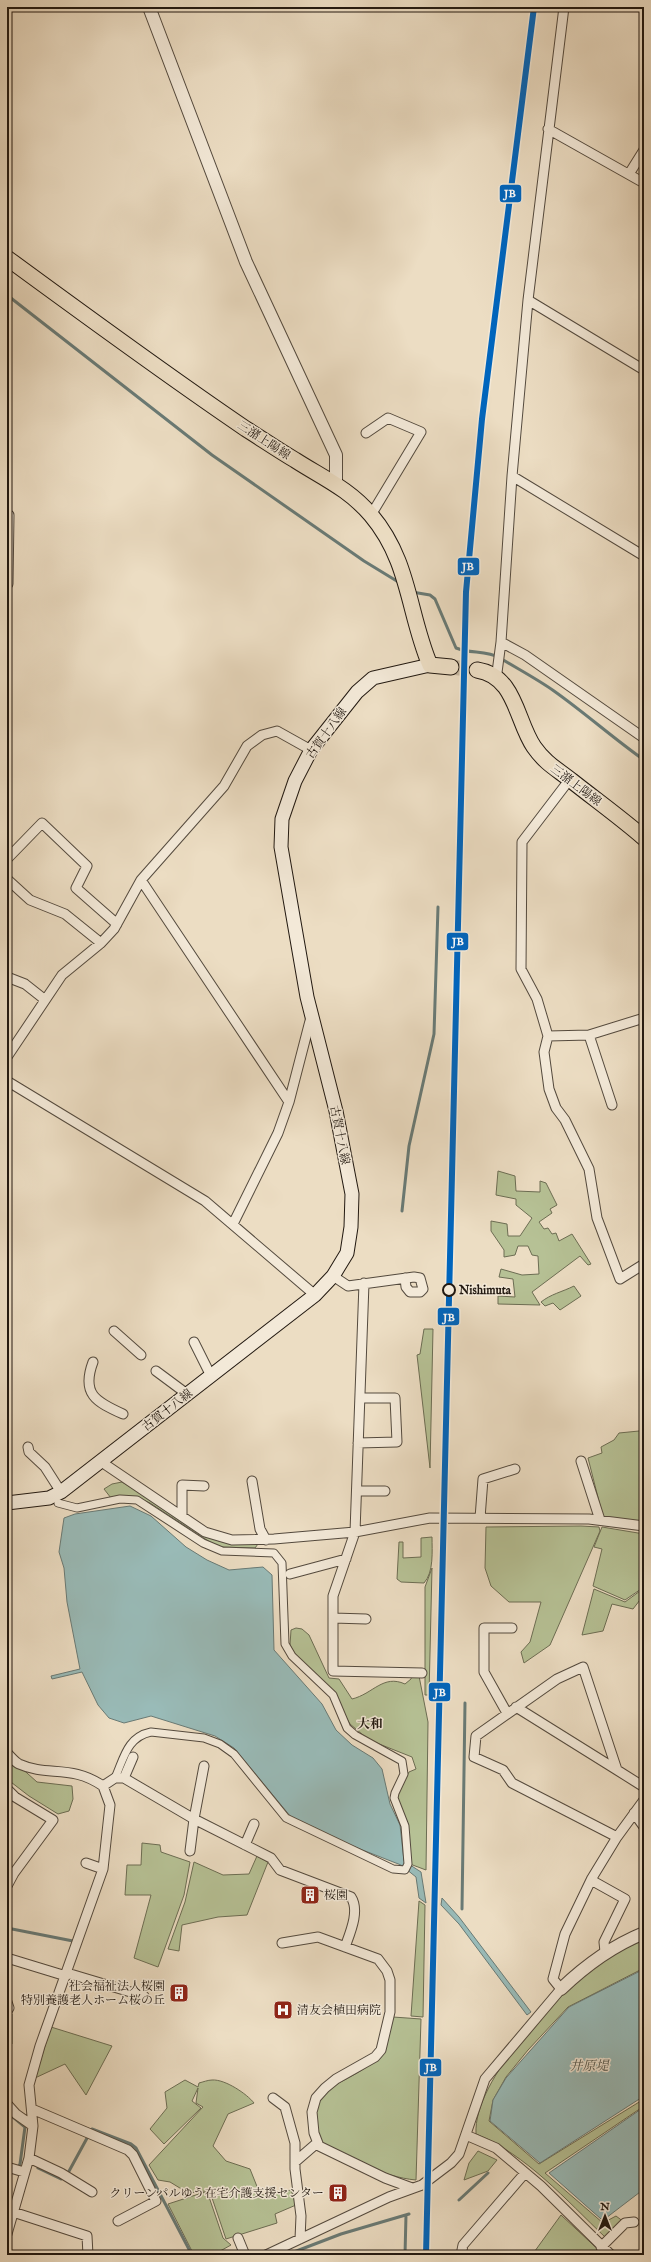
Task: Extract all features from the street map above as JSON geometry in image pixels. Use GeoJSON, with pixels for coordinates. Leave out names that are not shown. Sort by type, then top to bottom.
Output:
{"type":"FeatureCollection","features":[{"type":"Feature","properties":{"kind":"main road","name":"三潴上陽線"},"geometry":{"type":"LineString","coordinates":[[7,258],[145,359],[225,414],[296,461],[336,483],[371,515],[402,566],[420,641],[430,665]]}},
{"type":"Feature","properties":{"kind":"main road"},"geometry":{"type":"LineString","coordinates":[[430,665],[451,667]]}},
{"type":"Feature","properties":{"kind":"main road","name":"古賀十八線"},"geometry":{"type":"LineString","coordinates":[[7,1503],[60,1498],[100,1461],[315,1295],[333,1276],[347,1253],[351,1227],[352,1194],[336,1111],[311,1016],[281,847],[282,819],[294,781],[311,750],[357,692],[373,678],[430,665]]}},
{"type":"Feature","properties":{"kind":"main road","name":"三潴上陽線"},"geometry":{"type":"LineString","coordinates":[[477,670],[485,672],[508,690],[513,697],[527,735],[534,747],[547,763],[570,779],[644,838]]}},
{"type":"Feature","properties":{"kind":"street"},"geometry":{"type":"LineString","coordinates":[[148,7],[246,262],[336,455],[336,483]]}},
{"type":"Feature","properties":{"kind":"street"},"geometry":{"type":"LineString","coordinates":[[496,680],[501,642],[512,476],[528,300],[564,7]]}},
{"type":"Feature","properties":{"kind":"street"},"geometry":{"type":"LineString","coordinates":[[548,129],[644,183]]}},
{"type":"Feature","properties":{"kind":"street"},"geometry":{"type":"LineString","coordinates":[[629,174],[644,150]]}},
{"type":"Feature","properties":{"kind":"street"},"geometry":{"type":"LineString","coordinates":[[528,300],[644,370]]}},
{"type":"Feature","properties":{"kind":"street"},"geometry":{"type":"LineString","coordinates":[[366,433],[388,418],[422,432],[399,467],[371,515]]}},
{"type":"Feature","properties":{"kind":"street"},"geometry":{"type":"LineString","coordinates":[[512,476],[644,556]]}},
{"type":"Feature","properties":{"kind":"street"},"geometry":{"type":"LineString","coordinates":[[7,514],[9,515],[8,584]]}},
{"type":"Feature","properties":{"kind":"street"},"geometry":{"type":"LineString","coordinates":[[501,642],[525,655],[644,738]]}},
{"type":"Feature","properties":{"kind":"street"},"geometry":{"type":"LineString","coordinates":[[7,1057],[44,999],[62,975],[101,943],[117,924],[141,880],[224,786],[247,746],[262,735],[277,731],[311,750]]}},
{"type":"Feature","properties":{"kind":"street"},"geometry":{"type":"LineString","coordinates":[[570,779],[522,842],[523,911],[521,969],[537,999],[548,1036],[544,1052],[549,1089],[556,1108],[564,1120],[589,1169],[598,1218],[620,1279],[644,1264]]}},
{"type":"Feature","properties":{"kind":"street"},"geometry":{"type":"LineString","coordinates":[[7,859],[42,823],[87,866],[76,888],[117,924]]}},
{"type":"Feature","properties":{"kind":"street"},"geometry":{"type":"LineString","coordinates":[[7,879],[30,900],[65,914],[101,943]]}},
{"type":"Feature","properties":{"kind":"street"},"geometry":{"type":"LineString","coordinates":[[141,880],[289,1102]]}},
{"type":"Feature","properties":{"kind":"street"},"geometry":{"type":"LineString","coordinates":[[7,977],[25,984],[44,999]]}},
{"type":"Feature","properties":{"kind":"street"},"geometry":{"type":"LineString","coordinates":[[233,1224],[278,1133],[289,1102],[311,1016]]}},
{"type":"Feature","properties":{"kind":"street"},"geometry":{"type":"LineString","coordinates":[[548,1036],[589,1035],[644,1018]]}},
{"type":"Feature","properties":{"kind":"street"},"geometry":{"type":"LineString","coordinates":[[589,1035],[612,1105]]}},
{"type":"Feature","properties":{"kind":"street"},"geometry":{"type":"LineString","coordinates":[[7,1081],[205,1201],[315,1295]]}},
{"type":"Feature","properties":{"kind":"street"},"geometry":{"type":"LineString","coordinates":[[333,1276],[348,1286],[406,1278]]}},
{"type":"Feature","properties":{"kind":"street"},"geometry":{"type":"LineString","coordinates":[[364,1283],[355,1532],[333,1596],[333,1670],[335,1672],[422,1673]]}},
{"type":"Feature","properties":{"kind":"street"},"geometry":{"type":"LineString","coordinates":[[114,1331],[141,1355]]}},
{"type":"Feature","properties":{"kind":"street"},"geometry":{"type":"LineString","coordinates":[[194,1342],[211,1376]]}},
{"type":"Feature","properties":{"kind":"street"},"geometry":{"type":"LineString","coordinates":[[93,1362],[89,1374],[89,1382],[94,1398],[100,1404],[123,1414]]}},
{"type":"Feature","properties":{"kind":"street"},"geometry":{"type":"LineString","coordinates":[[156,1371],[187,1394]]}},
{"type":"Feature","properties":{"kind":"street"},"geometry":{"type":"LineString","coordinates":[[358,1443],[397,1442],[395,1398],[360,1398]]}},
{"type":"Feature","properties":{"kind":"street"},"geometry":{"type":"LineString","coordinates":[[28,1447],[29,1452],[45,1467],[60,1498],[77,1508],[120,1499],[136,1500],[203,1543],[222,1551],[274,1553],[282,1563],[285,1644],[292,1656],[333,1695],[347,1728],[355,1735],[402,1761],[404,1774],[394,1798],[405,1826],[408,1864],[405,1870],[393,1869],[286,1818],[234,1754],[215,1742],[151,1732],[145,1733],[132,1741],[120,1778]]}},
{"type":"Feature","properties":{"kind":"street"},"geometry":{"type":"LineString","coordinates":[[100,1461],[205,1532],[232,1540],[266,1540],[355,1532],[430,1518],[600,1520],[644,1526]]}},
{"type":"Feature","properties":{"kind":"street"},"geometry":{"type":"LineString","coordinates":[[581,1461],[600,1520]]}},
{"type":"Feature","properties":{"kind":"street"},"geometry":{"type":"LineString","coordinates":[[480,1518],[483,1479],[515,1469]]}},
{"type":"Feature","properties":{"kind":"street"},"geometry":{"type":"LineString","coordinates":[[252,1481],[260,1529],[266,1540]]}},
{"type":"Feature","properties":{"kind":"street"},"geometry":{"type":"LineString","coordinates":[[182,1516],[182,1485],[204,1486]]}},
{"type":"Feature","properties":{"kind":"street"},"geometry":{"type":"LineString","coordinates":[[357,1491],[385,1491]]}},
{"type":"Feature","properties":{"kind":"street"},"geometry":{"type":"LineString","coordinates":[[290,1574],[346,1559]]}},
{"type":"Feature","properties":{"kind":"street"},"geometry":{"type":"LineString","coordinates":[[333,1618],[366,1619]]}},
{"type":"Feature","properties":{"kind":"street"},"geometry":{"type":"LineString","coordinates":[[507,1713],[480,1674],[484,1628],[512,1628]]}},
{"type":"Feature","properties":{"kind":"street"},"geometry":{"type":"LineString","coordinates":[[617,1770],[583,1666],[557,1679],[476,1736],[474,1757],[503,1770],[512,1783],[617,1837]]}},
{"type":"Feature","properties":{"kind":"street"},"geometry":{"type":"LineString","coordinates":[[516,1707],[644,1787]]}},
{"type":"Feature","properties":{"kind":"street"},"geometry":{"type":"LineString","coordinates":[[7,1753],[18,1764],[40,1769],[72,1772],[89,1777],[103,1786],[110,1805],[103,1870],[40,2046],[29,2085],[33,2126],[29,2158],[7,2234]]}},
{"type":"Feature","properties":{"kind":"street"},"geometry":{"type":"LineString","coordinates":[[103,1786],[120,1778],[133,1757]]}},
{"type":"Feature","properties":{"kind":"street"},"geometry":{"type":"LineString","coordinates":[[190,1851],[194,1819],[204,1766]]}},
{"type":"Feature","properties":{"kind":"street"},"geometry":{"type":"LineString","coordinates":[[120,1778],[194,1819],[271,1858],[280,1870],[352,1897],[354,1920],[345,1947]]}},
{"type":"Feature","properties":{"kind":"street"},"geometry":{"type":"LineString","coordinates":[[7,1789],[11,1799],[53,1820],[14,1873],[7,1886]]}},
{"type":"Feature","properties":{"kind":"street"},"geometry":{"type":"LineString","coordinates":[[560,1989],[553,1979],[565,1934],[591,1880],[617,1837],[644,1800]]}},
{"type":"Feature","properties":{"kind":"street"},"geometry":{"type":"LineString","coordinates":[[634,1813],[644,1827]]}},
{"type":"Feature","properties":{"kind":"street"},"geometry":{"type":"LineString","coordinates":[[245,1845],[254,1824]]}},
{"type":"Feature","properties":{"kind":"street"},"geometry":{"type":"LineString","coordinates":[[86,1863],[103,1870]]}},
{"type":"Feature","properties":{"kind":"street"},"geometry":{"type":"LineString","coordinates":[[591,1880],[625,1899],[604,1942],[605,1952]]}},
{"type":"Feature","properties":{"kind":"street"},"geometry":{"type":"LineString","coordinates":[[266,2255],[389,2197],[428,2181],[451,2163],[459,2154],[485,2079],[560,1989],[580,1971],[605,1952],[644,1933]]}},
{"type":"Feature","properties":{"kind":"street"},"geometry":{"type":"LineString","coordinates":[[282,1943],[318,1937],[378,1959],[382,1963],[390,1980],[390,2012],[380,2050],[375,2057],[336,2079],[316,2098],[312,2112],[317,2143],[319,2146],[389,2180],[412,2188]]}},
{"type":"Feature","properties":{"kind":"street"},"geometry":{"type":"LineString","coordinates":[[7,1958],[144,1996]]}},
{"type":"Feature","properties":{"kind":"street"},"geometry":{"type":"LineString","coordinates":[[7,2002],[9,2008],[7,2010]]}},
{"type":"Feature","properties":{"kind":"street"},"geometry":{"type":"LineString","coordinates":[[273,2098],[285,2107],[295,2143],[295,2162],[301,2216],[300,2239]]}},
{"type":"Feature","properties":{"kind":"street"},"geometry":{"type":"LineString","coordinates":[[7,2104],[16,2114],[33,2126]]}},
{"type":"Feature","properties":{"kind":"street"},"geometry":{"type":"LineString","coordinates":[[32,2109],[128,2150],[133,2155],[156,2201],[118,2221]]}},
{"type":"Feature","properties":{"kind":"street"},"geometry":{"type":"LineString","coordinates":[[466,2135],[496,2148],[525,2173],[611,2255]]}},
{"type":"Feature","properties":{"kind":"street"},"geometry":{"type":"LineString","coordinates":[[295,2162],[317,2143]]}},
{"type":"Feature","properties":{"kind":"street"},"geometry":{"type":"LineString","coordinates":[[29,2158],[61,2173],[92,2192]]}},
{"type":"Feature","properties":{"kind":"street"},"geometry":{"type":"LineString","coordinates":[[7,2168],[24,2172]]}},
{"type":"Feature","properties":{"kind":"street"},"geometry":{"type":"LineString","coordinates":[[461,2255],[464,2245],[525,2173]]}},
{"type":"Feature","properties":{"kind":"street"},"geometry":{"type":"LineString","coordinates":[[389,2180],[389,2197]]}},
{"type":"Feature","properties":{"kind":"street"},"geometry":{"type":"LineString","coordinates":[[13,2212],[87,2236],[88,2255]]}},
{"type":"Feature","properties":{"kind":"street"},"geometry":{"type":"LineString","coordinates":[[601,2247],[625,2222],[634,2222]]}},
{"type":"Feature","properties":{"kind":"street"},"geometry":{"type":"LineString","coordinates":[[238,2238],[246,2255]]}},
{"type":"Feature","properties":{"kind":"green space"},"geometry":{"type":"Polygon","coordinates":[[[498,1171],[515,1176],[516,1191],[540,1192],[540,1181],[546,1183],[557,1205],[550,1209],[552,1213],[539,1222],[544,1229],[548,1228],[552,1234],[556,1233],[559,1241],[572,1234],[591,1264],[588,1265],[580,1256],[532,1292],[540,1305],[498,1304],[498,1296],[515,1297],[513,1279],[499,1277],[501,1269],[522,1275],[539,1274],[538,1256],[532,1255],[528,1246],[518,1246],[515,1255],[504,1257],[504,1250],[491,1231],[491,1221],[507,1224],[508,1236],[520,1236],[532,1218],[516,1205],[516,1199],[496,1195],[498,1171]]]}},
{"type":"Feature","properties":{"kind":"green space"},"geometry":{"type":"Polygon","coordinates":[[[574,1286],[581,1296],[560,1310],[553,1303],[545,1306],[541,1302],[553,1295],[574,1286]]]}},
{"type":"Feature","properties":{"kind":"green space"},"geometry":{"type":"Polygon","coordinates":[[[424,1329],[433,1329],[430,1468],[417,1355],[420,1354],[424,1329]]]}},
{"type":"Feature","properties":{"kind":"green space"},"geometry":{"type":"Polygon","coordinates":[[[639,1431],[644,1435],[644,1522],[603,1517],[588,1458],[602,1453],[601,1447],[614,1440],[619,1433],[639,1431]]]}},
{"type":"Feature","properties":{"kind":"green space"},"geometry":{"type":"Polygon","coordinates":[[[122,1482],[219,1541],[258,1544],[255,1548],[221,1547],[210,1542],[150,1503],[137,1497],[111,1498],[104,1489],[112,1484],[122,1482]]]}},
{"type":"Feature","properties":{"kind":"green space"},"geometry":{"type":"Polygon","coordinates":[[[486,1527],[599,1527],[600,1531],[550,1645],[524,1663],[521,1652],[530,1642],[541,1602],[509,1602],[491,1586],[485,1568],[486,1527]]]}},
{"type":"Feature","properties":{"kind":"green space"},"geometry":{"type":"Polygon","coordinates":[[[602,1527],[644,1534],[644,1587],[625,1600],[593,1586],[602,1549],[594,1547],[602,1527]]]}},
{"type":"Feature","properties":{"kind":"green space"},"geometry":{"type":"Polygon","coordinates":[[[432,1537],[431,1567],[424,1583],[401,1582],[397,1579],[399,1542],[403,1542],[403,1558],[421,1557],[421,1538],[432,1537]]]}},
{"type":"Feature","properties":{"kind":"green space"},"geometry":{"type":"Polygon","coordinates":[[[432,1568],[429,1695],[425,1695],[425,1587],[432,1568]]]}},
{"type":"Feature","properties":{"kind":"green space"},"geometry":{"type":"Polygon","coordinates":[[[594,1589],[625,1602],[640,1591],[643,1596],[633,1609],[612,1604],[603,1631],[582,1635],[594,1589]]]}},
{"type":"Feature","properties":{"kind":"green space"},"geometry":{"type":"Polygon","coordinates":[[[296,1628],[302,1629],[309,1635],[329,1678],[339,1679],[352,1699],[359,1697],[384,1683],[390,1681],[405,1684],[411,1679],[412,1676],[419,1676],[428,1722],[426,1870],[410,1864],[397,1794],[409,1772],[416,1769],[412,1757],[369,1740],[350,1724],[340,1707],[298,1659],[290,1645],[291,1630],[296,1628]]]}},
{"type":"Feature","properties":{"kind":"green space"},"geometry":{"type":"Polygon","coordinates":[[[7,1755],[37,1782],[72,1786],[73,1799],[69,1811],[58,1814],[29,1796],[7,1779],[7,1755]]]}},
{"type":"Feature","properties":{"kind":"green space"},"geometry":{"type":"Polygon","coordinates":[[[142,1843],[160,1845],[161,1852],[190,1862],[184,1895],[158,1967],[134,1958],[151,1895],[125,1895],[127,1865],[141,1865],[142,1843]]]}},
{"type":"Feature","properties":{"kind":"green space"},"geometry":{"type":"Polygon","coordinates":[[[257,1856],[268,1862],[247,1915],[218,1917],[182,1925],[179,1951],[168,1949],[185,1902],[194,1862],[223,1875],[249,1874],[257,1856]]]}},
{"type":"Feature","properties":{"kind":"green space"},"geometry":{"type":"Polygon","coordinates":[[[419,1901],[425,1905],[423,2017],[411,2016],[419,1901]]]}},
{"type":"Feature","properties":{"kind":"green space"},"geometry":{"type":"Polygon","coordinates":[[[644,1940],[644,1968],[568,2007],[528,2050],[506,2077],[493,2100],[489,2121],[539,2164],[644,2099],[644,2106],[545,2173],[603,2223],[616,2216],[624,2222],[605,2237],[529,2166],[495,2143],[476,2134],[479,2112],[488,2089],[502,2065],[520,2040],[561,1996],[598,1964],[614,1954],[644,1940]]]}},
{"type":"Feature","properties":{"kind":"green space"},"geometry":{"type":"Polygon","coordinates":[[[12,2014],[12,2044],[7,2045],[7,2016],[12,2014]]]}},
{"type":"Feature","properties":{"kind":"green space"},"geometry":{"type":"Polygon","coordinates":[[[393,2017],[421,2019],[416,2180],[379,2171],[321,2144],[314,2125],[314,2111],[318,2100],[325,2092],[361,2071],[376,2059],[393,2017]]]}},
{"type":"Feature","properties":{"kind":"green space"},"geometry":{"type":"Polygon","coordinates":[[[51,2027],[112,2046],[86,2095],[65,2064],[35,2078],[51,2027]]]}},
{"type":"Feature","properties":{"kind":"green space"},"geometry":{"type":"Polygon","coordinates":[[[185,2080],[198,2087],[199,2083],[209,2080],[217,2080],[229,2084],[246,2095],[254,2103],[228,2114],[213,2146],[226,2161],[250,2169],[260,2194],[263,2195],[291,2190],[296,2205],[275,2214],[277,2223],[226,2239],[210,2192],[205,2191],[188,2193],[170,2182],[158,2180],[149,2165],[203,2107],[196,2103],[198,2088],[192,2101],[201,2108],[164,2144],[150,2129],[167,2108],[165,2092],[185,2080]]]}},
{"type":"Feature","properties":{"kind":"green space"},"geometry":{"type":"Polygon","coordinates":[[[478,2151],[497,2160],[488,2171],[464,2180],[469,2163],[478,2151]]]}},
{"type":"Feature","properties":{"kind":"green space"},"geometry":{"type":"Polygon","coordinates":[[[205,2192],[208,2194],[223,2238],[231,2245],[213,2255],[194,2255],[168,2204],[205,2192]]]}},
{"type":"Feature","properties":{"kind":"green space"},"geometry":{"type":"Polygon","coordinates":[[[561,2215],[604,2255],[532,2255],[561,2215]]]}},
{"type":"Feature","properties":{"kind":"water"},"geometry":{"type":"Polygon","coordinates":[[[130,1506],[151,1516],[186,1547],[207,1560],[229,1570],[263,1567],[272,1575],[274,1650],[322,1704],[336,1730],[352,1745],[373,1758],[382,1769],[390,1804],[400,1825],[404,1861],[421,1872],[426,1903],[419,1898],[416,1877],[401,1865],[337,1840],[291,1817],[234,1748],[215,1736],[151,1716],[124,1723],[109,1718],[98,1705],[82,1672],[52,1679],[51,1676],[80,1669],[67,1602],[64,1568],[59,1552],[64,1518],[75,1514],[130,1506]]]}},
{"type":"Feature","properties":{"kind":"water"},"geometry":{"type":"Polygon","coordinates":[[[442,1898],[459,1917],[531,2012],[527,2015],[459,1924],[441,1905],[442,1898]]]}},
{"type":"Feature","properties":{"kind":"water","name":"井原堤"},"geometry":{"type":"Polygon","coordinates":[[[644,1969],[644,2096],[540,2163],[490,2121],[493,2100],[506,2078],[569,2007],[644,1969]]]}},
{"type":"Feature","properties":{"kind":"water"},"geometry":{"type":"Polygon","coordinates":[[[644,2107],[644,2189],[606,2218],[601,2219],[549,2173],[644,2107]]]}},
{"type":"Feature","properties":{"kind":"waterway"},"geometry":{"type":"LineString","coordinates":[[7,295],[212,455],[364,561],[400,583]]}},
{"type":"Feature","properties":{"kind":"waterway"},"geometry":{"type":"LineString","coordinates":[[412,592],[430,595],[435,599],[456,648],[495,656],[527,674],[565,699],[644,760]]}},
{"type":"Feature","properties":{"kind":"waterway"},"geometry":{"type":"LineString","coordinates":[[402,1211],[409,1146],[434,1034],[438,907]]}},
{"type":"Feature","properties":{"kind":"waterway"},"geometry":{"type":"LineString","coordinates":[[462,1909],[465,1703]]}},
{"type":"Feature","properties":{"kind":"waterway"},"geometry":{"type":"LineString","coordinates":[[7,1928],[73,1941]]}},
{"type":"Feature","properties":{"kind":"waterway"},"geometry":{"type":"LineString","coordinates":[[13,2117],[25,2127],[20,2164],[17,2169]]}},
{"type":"Feature","properties":{"kind":"waterway"},"geometry":{"type":"LineString","coordinates":[[38,2168],[61,2179],[68,2173],[92,2129],[131,2144],[136,2148],[192,2255]]}},
{"type":"Feature","properties":{"kind":"waterway"},"geometry":{"type":"LineString","coordinates":[[459,2200],[488,2173]]}},
{"type":"Feature","properties":{"kind":"waterway"},"geometry":{"type":"LineString","coordinates":[[286,2255],[341,2234],[409,2214]]}},
{"type":"Feature","properties":{"kind":"waterway"},"geometry":{"type":"LineString","coordinates":[[405,2255],[406,2215]]}},
{"type":"Feature","properties":{"kind":"tunnel"},"geometry":{"type":"LineString","coordinates":[[451,667],[477,670]]}},
{"type":"Feature","properties":{"kind":"transit line","name":"JB"},"geometry":{"type":"LineString","coordinates":[[426,2255],[466,592],[482,419],[534,7]]}},
{"type":"Feature","properties":{"kind":"place","name":"Nishimuta"},"geometry":{"type":"Point","coordinates":[449,1290]}},
{"type":"Feature","properties":{"kind":"place","name":"桜園"},"geometry":{"type":"Point","coordinates":[310,1895]}},
{"type":"Feature","properties":{"kind":"place","name":"社会福祉法人桜園 特別養護老人ホーム桜の丘"},"geometry":{"type":"Point","coordinates":[179,1993]}},
{"type":"Feature","properties":{"kind":"place","name":"清友会植田病院"},"geometry":{"type":"Point","coordinates":[283,2010]}},
{"type":"Feature","properties":{"kind":"place","name":"クリーンパルゆう在宅介護支援センター"},"geometry":{"type":"Point","coordinates":[338,2193]}},
{"type":"Feature","properties":{"kind":"district","name":"大和"},"geometry":{"type":"Point","coordinates":[370,1723]}}]}
